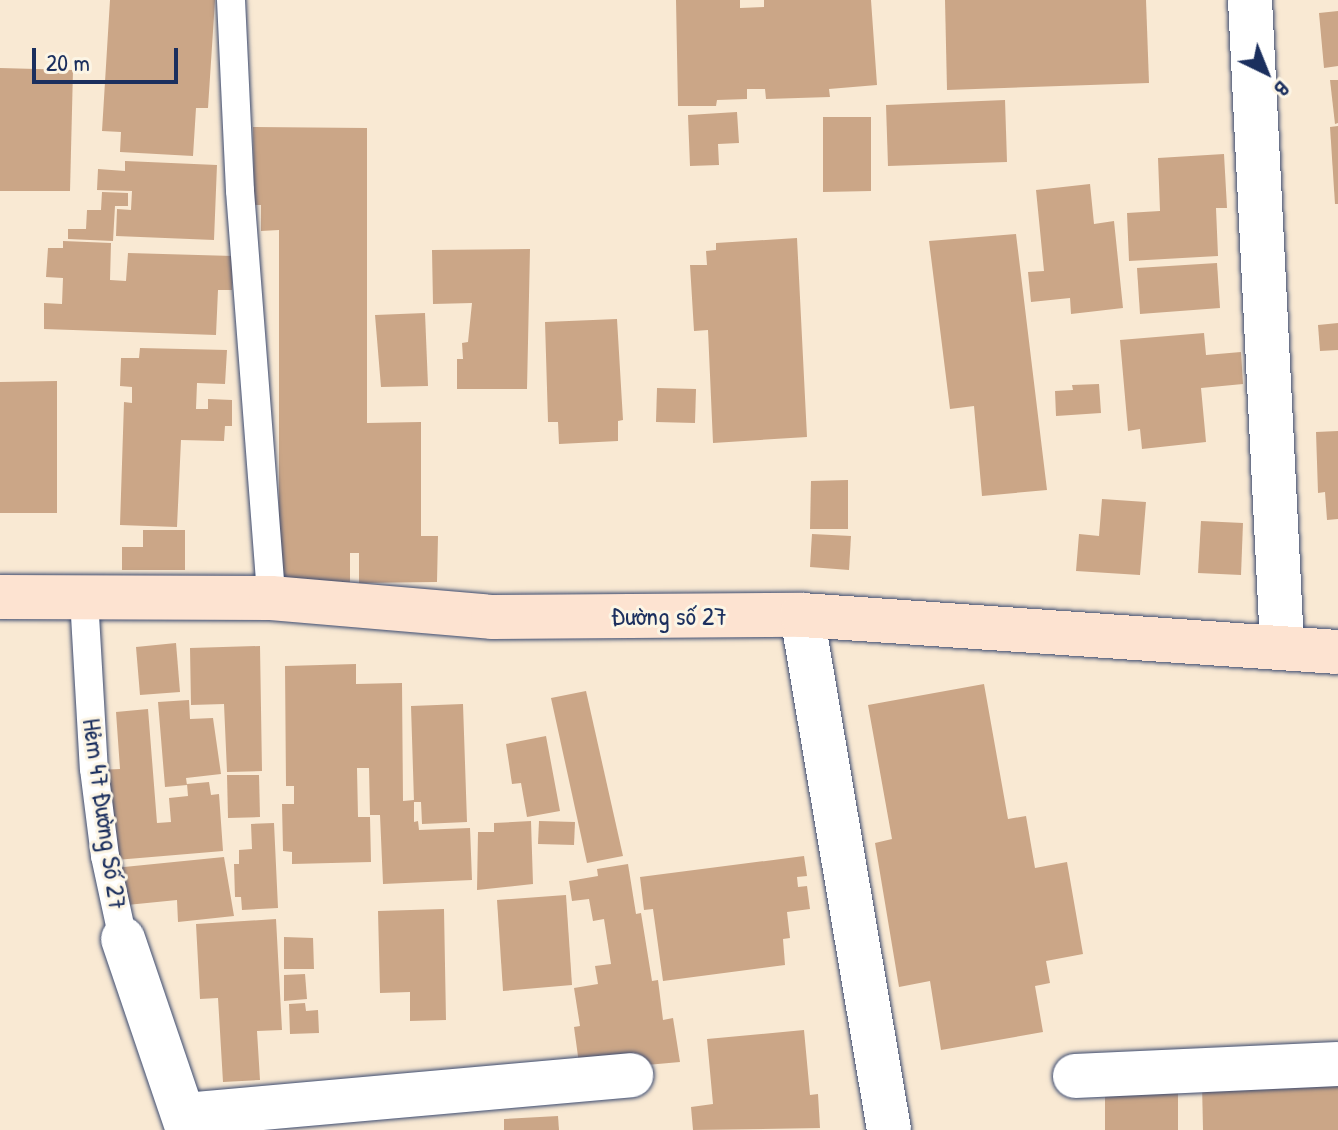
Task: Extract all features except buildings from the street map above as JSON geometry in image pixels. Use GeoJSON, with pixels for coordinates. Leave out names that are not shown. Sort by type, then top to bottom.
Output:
{"type":"FeatureCollection","features":[{"type":"Feature","properties":{"kind":"street"},"geometry":{"type":"LineString","coordinates":[[1250,0],[1282,646]]}},
{"type":"Feature","properties":{"kind":"street","name":"Đường số 27"},"geometry":{"type":"LineString","coordinates":[[0,597],[271,598],[493,617],[802,615],[1338,652]]}},
{"type":"Feature","properties":{"kind":"street"},"geometry":{"type":"LineString","coordinates":[[802,615],[889,1130]]}},
{"type":"Feature","properties":{"kind":"street","name":"Hẻm 47 Đường Số 27"},"geometry":{"type":"LineString","coordinates":[[123,939],[186,1123]]}},
{"type":"Feature","properties":{"kind":"street"},"geometry":{"type":"LineString","coordinates":[[1075,1076],[1338,1064]]}},
{"type":"Feature","properties":{"kind":"street"},"geometry":{"type":"LineString","coordinates":[[186,1123],[631,1075]]}},
{"type":"Feature","properties":{"kind":"lane"},"geometry":{"type":"LineString","coordinates":[[231,0],[240,191],[271,598]]}},
{"type":"Feature","properties":{"kind":"lane","name":"Hẻm 47 Đường Số 27"},"geometry":{"type":"LineString","coordinates":[[84,598],[94,769],[105,856],[123,939]]}}]}
